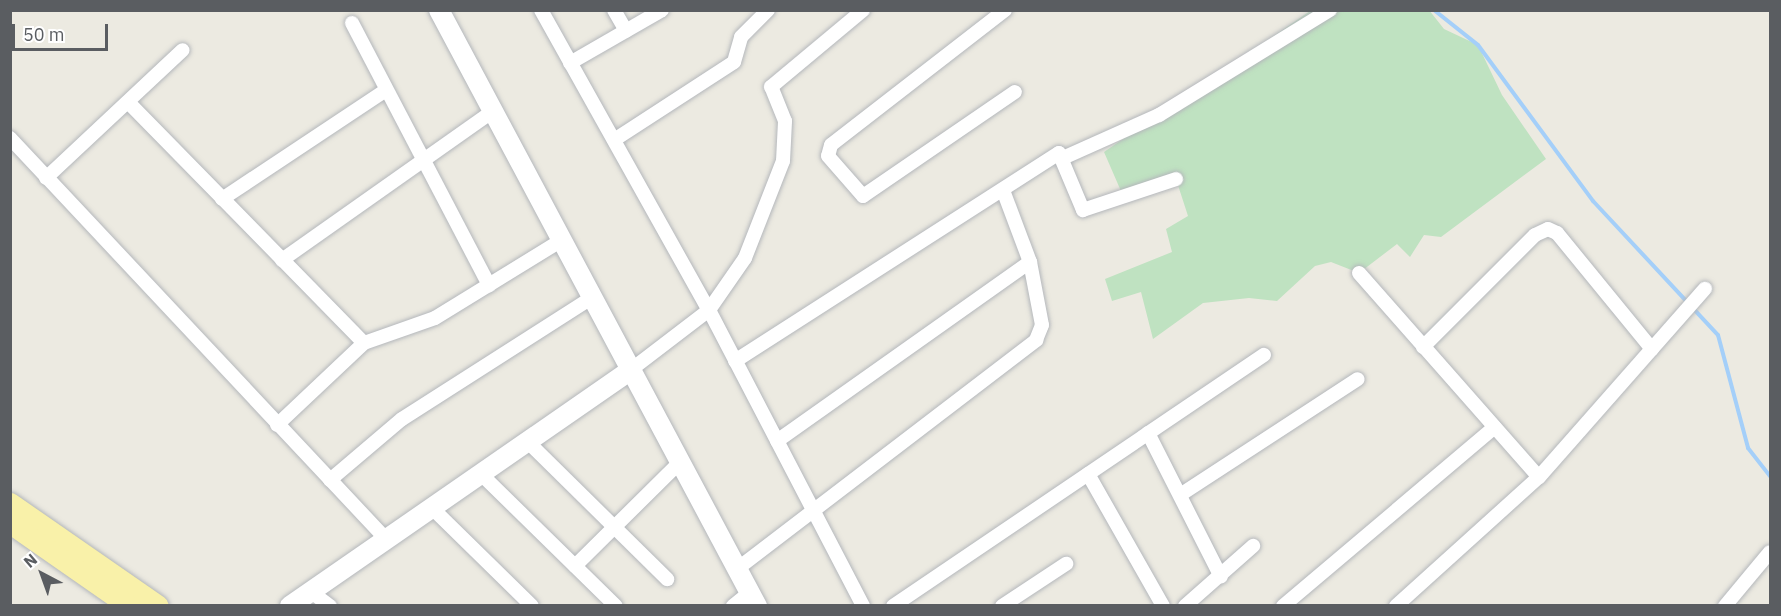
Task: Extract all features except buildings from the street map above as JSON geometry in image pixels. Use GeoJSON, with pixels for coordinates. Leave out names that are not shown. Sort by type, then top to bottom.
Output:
{"type":"FeatureCollection","features":[{"type":"Feature","properties":{"kind":"main road"},"geometry":{"type":"LineString","coordinates":[[10,503],[158,606]]}},
{"type":"Feature","properties":{"kind":"main road"},"geometry":{"type":"LineString","coordinates":[[10,523],[129,606]]}},
{"type":"Feature","properties":{"kind":"street"},"geometry":{"type":"LineString","coordinates":[[439,10],[628,372],[753,599],[733,606]]}},
{"type":"Feature","properties":{"kind":"street"},"geometry":{"type":"LineString","coordinates":[[541,10],[709,310],[863,606]]}},
{"type":"Feature","properties":{"kind":"street"},"geometry":{"type":"LineString","coordinates":[[614,10],[626,31]]}},
{"type":"Feature","properties":{"kind":"street"},"geometry":{"type":"LineString","coordinates":[[570,63],[662,10]]}},
{"type":"Feature","properties":{"kind":"street"},"geometry":{"type":"LineString","coordinates":[[614,140],[734,62],[741,37],[768,10]]}},
{"type":"Feature","properties":{"kind":"street"},"geometry":{"type":"LineString","coordinates":[[290,606],[385,538],[628,372],[709,310],[745,258],[783,161],[785,121],[771,87],[863,10]]}},
{"type":"Feature","properties":{"kind":"street"},"geometry":{"type":"LineString","coordinates":[[1005,10],[831,145],[828,156],[863,196],[1015,92]]}},
{"type":"Feature","properties":{"kind":"street"},"geometry":{"type":"LineString","coordinates":[[1065,157],[1159,115],[1330,10]]}},
{"type":"Feature","properties":{"kind":"street"},"geometry":{"type":"LineString","coordinates":[[352,23],[386,90],[426,159],[489,285]]}},
{"type":"Feature","properties":{"kind":"street"},"geometry":{"type":"LineString","coordinates":[[46,178],[183,50]]}},
{"type":"Feature","properties":{"kind":"street"},"geometry":{"type":"LineString","coordinates":[[222,199],[386,90]]}},
{"type":"Feature","properties":{"kind":"street"},"geometry":{"type":"LineString","coordinates":[[128,102],[364,343]]}},
{"type":"Feature","properties":{"kind":"street"},"geometry":{"type":"LineString","coordinates":[[282,260],[492,112]]}},
{"type":"Feature","properties":{"kind":"street"},"geometry":{"type":"LineString","coordinates":[[10,138],[385,538]]}},
{"type":"Feature","properties":{"kind":"street"},"geometry":{"type":"LineString","coordinates":[[735,361],[1059,153],[1065,157],[1083,210],[1176,179]]}},
{"type":"Feature","properties":{"kind":"street"},"geometry":{"type":"LineString","coordinates":[[737,569],[1036,340],[1042,324],[1030,262],[1003,190]]}},
{"type":"Feature","properties":{"kind":"street"},"geometry":{"type":"LineString","coordinates":[[1424,347],[1535,235],[1548,229],[1557,233],[1652,349]]}},
{"type":"Feature","properties":{"kind":"street"},"geometry":{"type":"LineString","coordinates":[[277,425],[364,343],[435,318],[560,241]]}},
{"type":"Feature","properties":{"kind":"street"},"geometry":{"type":"LineString","coordinates":[[777,441],[1030,262]]}},
{"type":"Feature","properties":{"kind":"street"},"geometry":{"type":"LineString","coordinates":[[1359,273],[1539,477]]}},
{"type":"Feature","properties":{"kind":"street"},"geometry":{"type":"LineString","coordinates":[[1396,606],[1539,477],[1705,289]]}},
{"type":"Feature","properties":{"kind":"street"},"geometry":{"type":"LineString","coordinates":[[330,480],[402,419],[590,299]]}},
{"type":"Feature","properties":{"kind":"street"},"geometry":{"type":"LineString","coordinates":[[893,606],[1264,355]]}},
{"type":"Feature","properties":{"kind":"street"},"geometry":{"type":"LineString","coordinates":[[1180,495],[1358,379]]}},
{"type":"Feature","properties":{"kind":"street"},"geometry":{"type":"LineString","coordinates":[[1283,606],[1495,427]]}},
{"type":"Feature","properties":{"kind":"street"},"geometry":{"type":"LineString","coordinates":[[1148,434],[1221,578]]}},
{"type":"Feature","properties":{"kind":"street"},"geometry":{"type":"LineString","coordinates":[[527,441],[667,579]]}},
{"type":"Feature","properties":{"kind":"street"},"geometry":{"type":"LineString","coordinates":[[575,566],[678,463]]}},
{"type":"Feature","properties":{"kind":"street"},"geometry":{"type":"LineString","coordinates":[[480,473],[616,606]]}},
{"type":"Feature","properties":{"kind":"street"},"geometry":{"type":"LineString","coordinates":[[1088,474],[1163,606]]}},
{"type":"Feature","properties":{"kind":"street"},"geometry":{"type":"LineString","coordinates":[[431,507],[532,606]]}},
{"type":"Feature","properties":{"kind":"street"},"geometry":{"type":"LineString","coordinates":[[1185,606],[1221,578],[1253,546]]}},
{"type":"Feature","properties":{"kind":"street"},"geometry":{"type":"LineString","coordinates":[[1725,606],[1770,552]]}},
{"type":"Feature","properties":{"kind":"street"},"geometry":{"type":"LineString","coordinates":[[1010,603],[1066,564]]}},
{"type":"Feature","properties":{"kind":"street"},"geometry":{"type":"LineString","coordinates":[[310,591],[330,606]]}},
{"type":"Feature","properties":{"kind":"green space"},"geometry":{"type":"Polygon","coordinates":[[[1429,10],[1444,29],[1478,45],[1502,95],[1546,159],[1441,237],[1424,235],[1410,257],[1397,244],[1359,273],[1331,262],[1315,266],[1277,301],[1249,298],[1203,303],[1153,339],[1141,292],[1112,301],[1105,279],[1172,252],[1166,229],[1188,216],[1176,179],[1124,198],[1104,152],[1310,11],[1429,10]]]}},
{"type":"Feature","properties":{"kind":"waterway"},"geometry":{"type":"LineString","coordinates":[[1434,10],[1478,45],[1593,201],[1718,335],[1748,448],[1770,476]]}}]}
